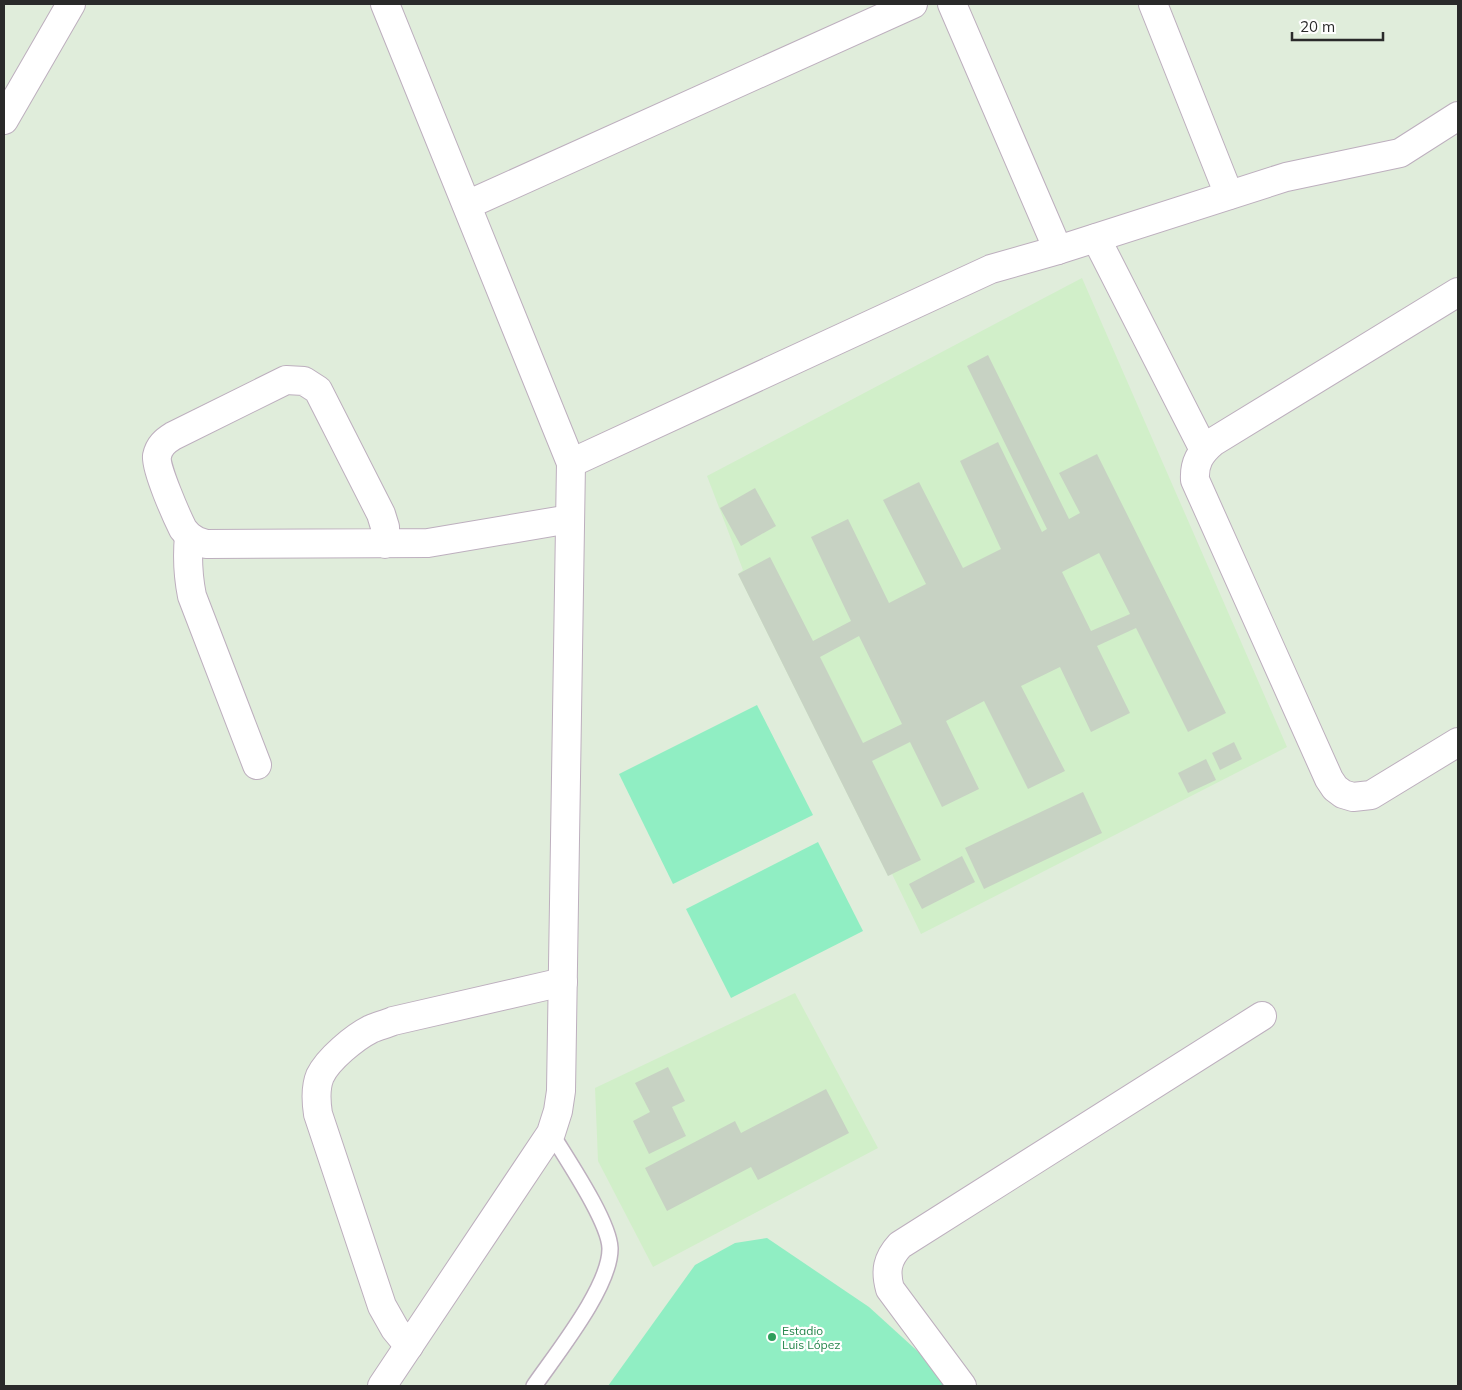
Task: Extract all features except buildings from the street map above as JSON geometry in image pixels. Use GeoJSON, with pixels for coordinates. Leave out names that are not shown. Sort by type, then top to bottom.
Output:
{"type":"FeatureCollection","features":[{"type":"Feature","properties":{"kind":"street"},"geometry":{"type":"LineString","coordinates":[[4,120],[71,4]]}},
{"type":"Feature","properties":{"kind":"street"},"geometry":{"type":"LineString","coordinates":[[382,1386],[551,1133],[558,1111],[561,1091],[571,463],[385,4]]}},
{"type":"Feature","properties":{"kind":"street"},"geometry":{"type":"LineString","coordinates":[[467,205],[913,4]]}},
{"type":"Feature","properties":{"kind":"street"},"geometry":{"type":"LineString","coordinates":[[952,4],[1058,250]]}},
{"type":"Feature","properties":{"kind":"street"},"geometry":{"type":"LineString","coordinates":[[1153,4],[1228,195]]}},
{"type":"Feature","properties":{"kind":"street"},"geometry":{"type":"LineString","coordinates":[[571,463],[991,269],[1058,250],[1286,177],[1400,153],[1458,116]]}},
{"type":"Feature","properties":{"kind":"street"},"geometry":{"type":"LineString","coordinates":[[1096,238],[1204,450]]}},
{"type":"Feature","properties":{"kind":"street"},"geometry":{"type":"LineString","coordinates":[[1458,292],[1213,442],[1204,450],[1197,461],[1195,470],[1195,480],[1325,770],[1335,788],[1343,794],[1353,797],[1371,795],[1458,742]]}},
{"type":"Feature","properties":{"kind":"street"},"geometry":{"type":"LineString","coordinates":[[386,544],[385,526],[381,514],[318,390],[304,381],[286,380],[173,436],[165,441],[157,455],[157,462],[180,522],[189,536],[206,544],[386,544],[428,543],[570,519]]}},
{"type":"Feature","properties":{"kind":"street"},"geometry":{"type":"LineString","coordinates":[[189,536],[187,558],[192,596],[257,765]]}},
{"type":"Feature","properties":{"kind":"street"},"geometry":{"type":"LineString","coordinates":[[409,1346],[395,1329],[382,1306],[372,1279],[318,1114],[316,1088],[320,1076],[324,1068],[340,1052],[371,1029],[393,1021],[563,982]]}},
{"type":"Feature","properties":{"kind":"street"},"geometry":{"type":"LineString","coordinates":[[962,1386],[890,1289],[887,1278],[888,1266],[894,1251],[900,1245],[1262,1016]]}},
{"type":"Feature","properties":{"kind":"lane"},"geometry":{"type":"LineString","coordinates":[[534,1386],[582,1317],[607,1271],[610,1247],[603,1221],[551,1133]]}},
{"type":"Feature","properties":{"kind":"shaded area"},"geometry":{"type":"Polygon","coordinates":[[[1082,278],[1287,747],[921,934],[892,874],[888,876],[738,574],[743,570],[707,476],[1082,278]]]}},
{"type":"Feature","properties":{"kind":"shaded area"},"geometry":{"type":"Polygon","coordinates":[[[795,993],[878,1148],[653,1267],[598,1161],[595,1088],[795,993]]]}},
{"type":"Feature","properties":{"kind":"green space"},"geometry":{"type":"Polygon","coordinates":[[[757,705],[813,815],[673,884],[619,774],[757,705]]]}},
{"type":"Feature","properties":{"kind":"green space"},"geometry":{"type":"Polygon","coordinates":[[[818,842],[863,931],[731,998],[686,909],[818,842]]]}},
{"type":"Feature","properties":{"kind":"green space","name":"Estadio Luis López"},"geometry":{"type":"Polygon","coordinates":[[[767,1238],[869,1307],[935,1367],[947,1386],[608,1386],[695,1265],[735,1243],[767,1238]]]}},
{"type":"Feature","properties":{"kind":"place","name":"Estadio Luis López"},"geometry":{"type":"Point","coordinates":[772,1337]}}]}
